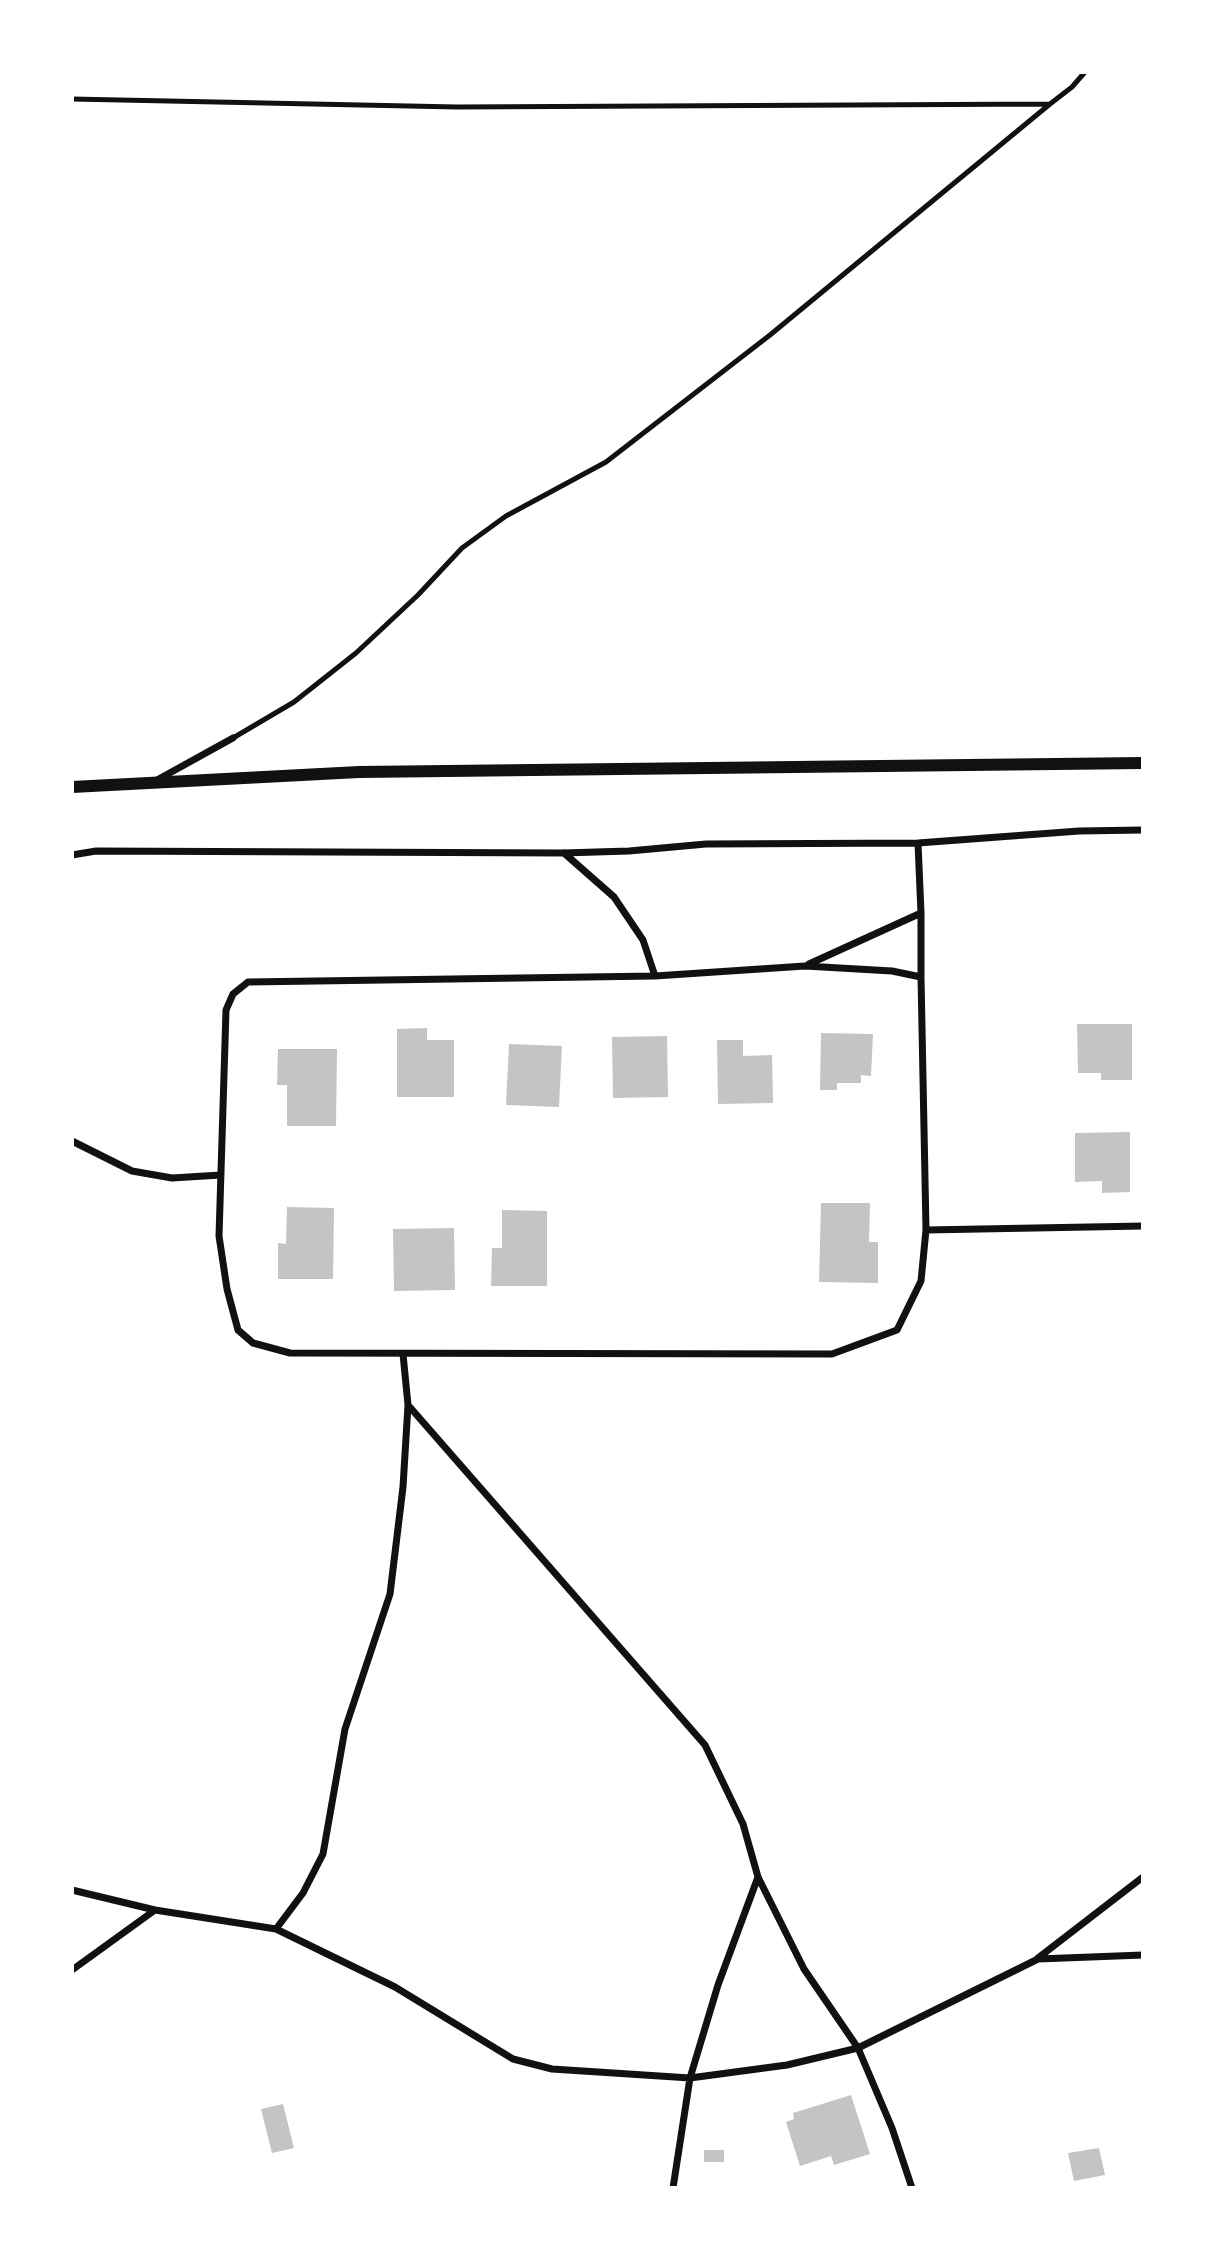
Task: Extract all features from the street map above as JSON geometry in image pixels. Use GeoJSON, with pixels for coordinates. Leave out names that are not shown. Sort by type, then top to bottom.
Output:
{"type":"FeatureCollection","features":[{"type":"Feature","properties":{"kind":"street"},"geometry":{"type":"LineString","coordinates":[[149,784],[233,738]]}},
{"type":"Feature","properties":{"kind":"street"},"geometry":{"type":"LineString","coordinates":[[72,788],[359,772],[1143,763]]}},
{"type":"Feature","properties":{"kind":"street"},"geometry":{"type":"LineString","coordinates":[[72,855],[96,851],[563,853],[629,851],[706,844],[918,843],[1079,831],[1143,830]]}},
{"type":"Feature","properties":{"kind":"street"},"geometry":{"type":"LineString","coordinates":[[918,843],[926,1230],[920,1281],[897,1330],[832,1353],[403,1354],[290,1353],[253,1343],[238,1330],[227,1289],[219,1236],[220,1175],[226,1010],[233,994],[247,982],[655,976],[805,966],[892,971],[920,977]]}},
{"type":"Feature","properties":{"kind":"street"},"geometry":{"type":"LineString","coordinates":[[563,853],[614,897],[643,940],[655,976]]}},
{"type":"Feature","properties":{"kind":"street"},"geometry":{"type":"LineString","coordinates":[[805,966],[921,913]]}},
{"type":"Feature","properties":{"kind":"street"},"geometry":{"type":"LineString","coordinates":[[72,1141],[132,1171],[172,1178],[220,1175]]}},
{"type":"Feature","properties":{"kind":"street"},"geometry":{"type":"LineString","coordinates":[[926,1230],[1143,1226]]}},
{"type":"Feature","properties":{"kind":"street"},"geometry":{"type":"LineString","coordinates":[[276,1929],[303,1893],[323,1854],[345,1729],[390,1594],[403,1487],[408,1405],[403,1354]]}},
{"type":"Feature","properties":{"kind":"street"},"geometry":{"type":"LineString","coordinates":[[408,1405],[705,1745],[743,1824],[758,1877],[804,1969],[858,2048],[892,2128],[912,2188]]}},
{"type":"Feature","properties":{"kind":"street"},"geometry":{"type":"LineString","coordinates":[[673,2188],[690,2078],[718,1985],[758,1877]]}},
{"type":"Feature","properties":{"kind":"street"},"geometry":{"type":"LineString","coordinates":[[72,1890],[155,1910],[276,1929],[395,1987],[513,2059],[552,2069],[690,2078],[787,2065],[858,2048],[1038,1959],[1143,1877]]}},
{"type":"Feature","properties":{"kind":"street"},"geometry":{"type":"LineString","coordinates":[[72,1970],[155,1910]]}},
{"type":"Feature","properties":{"kind":"street"},"geometry":{"type":"LineString","coordinates":[[1038,1959],[1143,1955]]}},
{"type":"Feature","properties":{"kind":"lane"},"geometry":{"type":"LineString","coordinates":[[233,738],[294,702],[356,653],[418,595],[462,548],[506,516],[606,462],[769,335],[1072,87],[1085,72]]}},
{"type":"Feature","properties":{"kind":"lane"},"geometry":{"type":"LineString","coordinates":[[72,99],[457,107],[1050,104]]}},
{"type":"Feature","properties":{"kind":"building"},"geometry":{"type":"Polygon","coordinates":[[[1077,1024],[1132,1024],[1132,1080],[1101,1080],[1101,1073],[1078,1073],[1077,1024]]]}},
{"type":"Feature","properties":{"kind":"building"},"geometry":{"type":"Polygon","coordinates":[[[427,1028],[427,1040],[454,1040],[454,1097],[397,1097],[397,1029],[427,1028]]]}},
{"type":"Feature","properties":{"kind":"building"},"geometry":{"type":"Polygon","coordinates":[[[821,1033],[873,1034],[871,1076],[861,1075],[861,1083],[837,1083],[837,1090],[820,1090],[821,1033]]]}},
{"type":"Feature","properties":{"kind":"building"},"geometry":{"type":"Polygon","coordinates":[[[667,1036],[668,1097],[613,1098],[612,1037],[667,1036]]]}},
{"type":"Feature","properties":{"kind":"building"},"geometry":{"type":"Polygon","coordinates":[[[717,1040],[743,1040],[743,1056],[772,1055],[773,1103],[718,1104],[717,1040]]]}},
{"type":"Feature","properties":{"kind":"building"},"geometry":{"type":"Polygon","coordinates":[[[509,1044],[562,1046],[559,1107],[506,1105],[509,1044]]]}},
{"type":"Feature","properties":{"kind":"building"},"geometry":{"type":"Polygon","coordinates":[[[278,1049],[337,1049],[336,1126],[287,1126],[287,1085],[277,1085],[278,1049]]]}},
{"type":"Feature","properties":{"kind":"building"},"geometry":{"type":"Polygon","coordinates":[[[1130,1132],[1130,1192],[1102,1193],[1102,1181],[1075,1182],[1075,1133],[1130,1132]]]}},
{"type":"Feature","properties":{"kind":"building"},"geometry":{"type":"Polygon","coordinates":[[[821,1203],[870,1203],[869,1242],[878,1242],[878,1283],[819,1282],[821,1203]]]}},
{"type":"Feature","properties":{"kind":"building"},"geometry":{"type":"Polygon","coordinates":[[[287,1207],[334,1208],[333,1279],[278,1279],[278,1243],[286,1244],[287,1207]]]}},
{"type":"Feature","properties":{"kind":"building"},"geometry":{"type":"Polygon","coordinates":[[[502,1210],[547,1211],[547,1286],[491,1286],[492,1248],[502,1248],[502,1210]]]}},
{"type":"Feature","properties":{"kind":"building"},"geometry":{"type":"Polygon","coordinates":[[[454,1228],[455,1290],[394,1291],[393,1229],[454,1228]]]}},
{"type":"Feature","properties":{"kind":"building"},"geometry":{"type":"Polygon","coordinates":[[[851,2095],[870,2154],[834,2165],[831,2156],[800,2166],[786,2122],[794,2119],[793,2113],[851,2095]]]}},
{"type":"Feature","properties":{"kind":"building"},"geometry":{"type":"Polygon","coordinates":[[[283,2104],[294,2148],[272,2153],[261,2109],[283,2104]]]}},
{"type":"Feature","properties":{"kind":"building"},"geometry":{"type":"Polygon","coordinates":[[[1099,2148],[1105,2175],[1074,2181],[1068,2153],[1099,2148]]]}},
{"type":"Feature","properties":{"kind":"building"},"geometry":{"type":"Polygon","coordinates":[[[704,2150],[724,2150],[724,2162],[704,2162],[704,2150]]]}}]}
